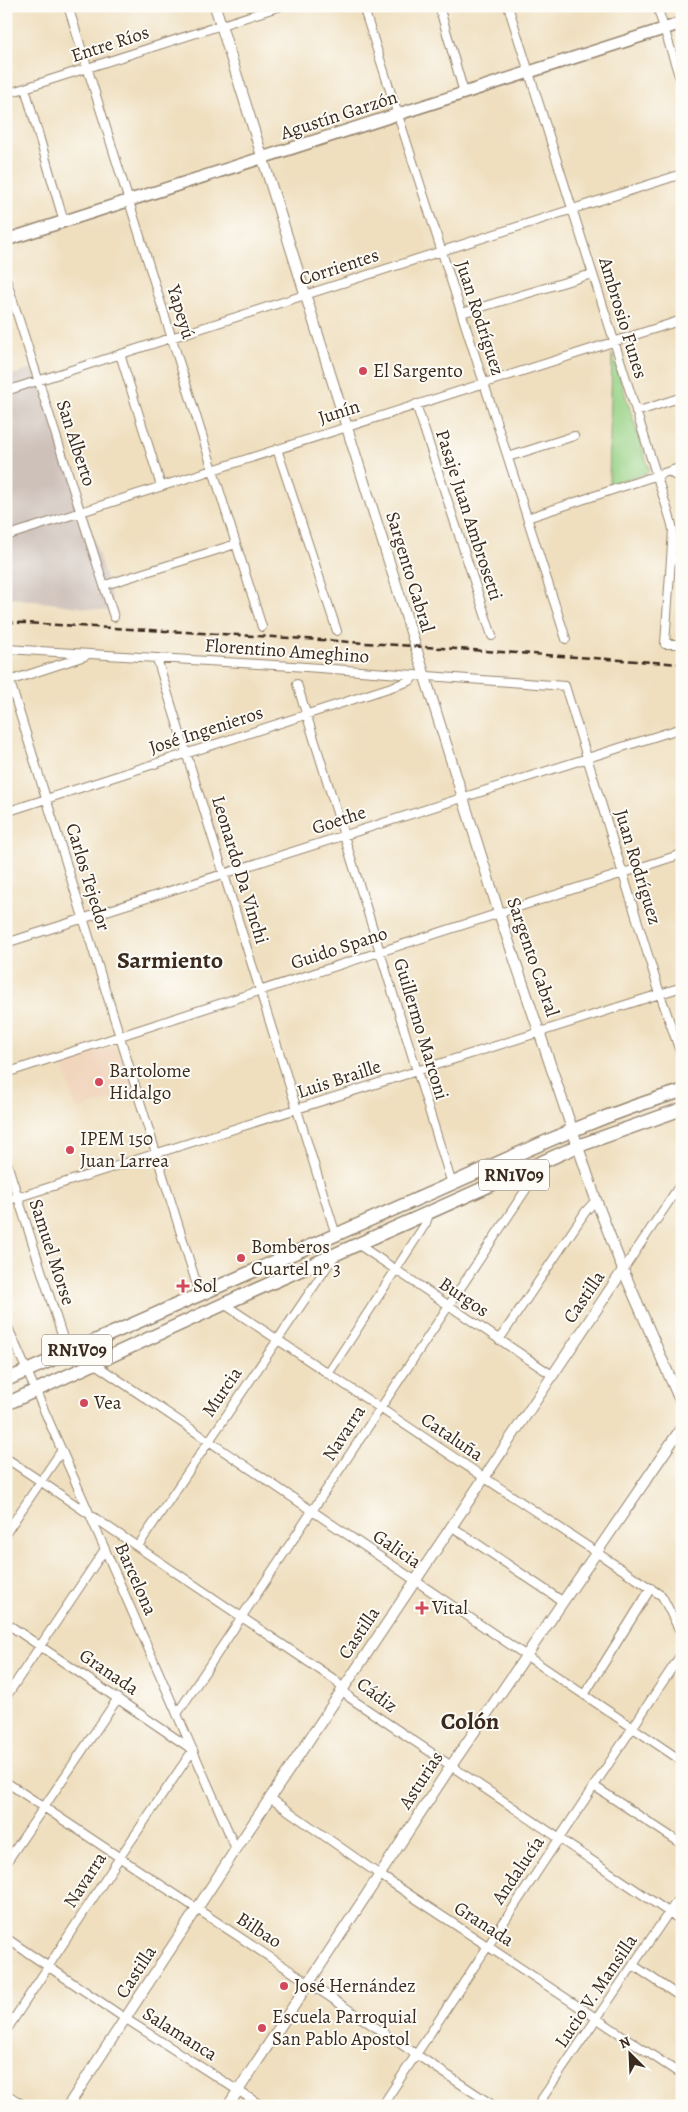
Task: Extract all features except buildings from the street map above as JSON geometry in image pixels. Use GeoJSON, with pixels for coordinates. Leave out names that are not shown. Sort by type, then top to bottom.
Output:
{"type":"FeatureCollection","features":[{"type":"Feature","properties":{"kind":"main road","name":"Agustín Garzón"},"geometry":{"type":"LineString","coordinates":[[6,240],[682,23]]}},
{"type":"Feature","properties":{"kind":"main road","name":"RN1V09"},"geometry":{"type":"LineString","coordinates":[[6,1380],[452,1184],[572,1129],[636,1105],[682,1091]]}},
{"type":"Feature","properties":{"kind":"main road","name":"RN1V09"},"geometry":{"type":"LineString","coordinates":[[6,1404],[224,1304],[578,1146],[681,1110]]}},
{"type":"Feature","properties":{"kind":"street","name":"Yapeyú"},"geometry":{"type":"LineString","coordinates":[[68,6],[262,627]]}},
{"type":"Feature","properties":{"kind":"street","name":"Sargento Cabral"},"geometry":{"type":"LineString","coordinates":[[215,6],[346,427],[419,676],[462,798],[596,1200],[623,1270],[682,1405]]}},
{"type":"Feature","properties":{"kind":"street","name":"Entre Ríos"},"geometry":{"type":"LineString","coordinates":[[6,94],[281,6]]}},
{"type":"Feature","properties":{"kind":"street","name":"Juan Rodríguez"},"geometry":{"type":"LineString","coordinates":[[364,6],[566,639]]}},
{"type":"Feature","properties":{"kind":"street"},"geometry":{"type":"LineString","coordinates":[[440,6],[464,93]]}},
{"type":"Feature","properties":{"kind":"street","name":"Ambrosio Funes"},"geometry":{"type":"LineString","coordinates":[[508,6],[672,530],[665,644],[682,644]]}},
{"type":"Feature","properties":{"kind":"street"},"geometry":{"type":"LineString","coordinates":[[657,6],[682,85]]}},
{"type":"Feature","properties":{"kind":"street"},"geometry":{"type":"LineString","coordinates":[[25,88],[64,222]]}},
{"type":"Feature","properties":{"kind":"street","name":"Corrientes"},"geometry":{"type":"LineString","coordinates":[[6,391],[682,174]]}},
{"type":"Feature","properties":{"kind":"street"},"geometry":{"type":"LineString","coordinates":[[462,314],[592,274]]}},
{"type":"Feature","properties":{"kind":"street","name":"San Alberto"},"geometry":{"type":"LineString","coordinates":[[6,279],[114,617]]}},
{"type":"Feature","properties":{"kind":"street","name":"Junín"},"geometry":{"type":"LineString","coordinates":[[6,536],[682,320]]}},
{"type":"Feature","properties":{"kind":"street"},"geometry":{"type":"LineString","coordinates":[[120,354],[161,486]]}},
{"type":"Feature","properties":{"kind":"street"},"geometry":{"type":"LineString","coordinates":[[636,412],[682,397]]}},
{"type":"Feature","properties":{"kind":"street","name":"Pasaje Juan Ambrosetti"},"geometry":{"type":"LineString","coordinates":[[416,404],[492,636]]}},
{"type":"Feature","properties":{"kind":"street"},"geometry":{"type":"LineString","coordinates":[[508,457],[574,436]]}},
{"type":"Feature","properties":{"kind":"street"},"geometry":{"type":"LineString","coordinates":[[277,448],[337,631]]}},
{"type":"Feature","properties":{"kind":"street"},"geometry":{"type":"LineString","coordinates":[[527,518],[682,467]]}},
{"type":"Feature","properties":{"kind":"street"},"geometry":{"type":"LineString","coordinates":[[670,471],[674,475],[682,476]]}},
{"type":"Feature","properties":{"kind":"street"},"geometry":{"type":"LineString","coordinates":[[105,585],[236,544]]}},
{"type":"Feature","properties":{"kind":"street"},"geometry":{"type":"LineString","coordinates":[[671,559],[682,559]]}},
{"type":"Feature","properties":{"kind":"street","name":"Florentino Ameghino"},"geometry":{"type":"LineString","coordinates":[[6,649],[565,686]]}},
{"type":"Feature","properties":{"kind":"street"},"geometry":{"type":"LineString","coordinates":[[8,682],[90,655]]}},
{"type":"Feature","properties":{"kind":"street","name":"Leonardo Da Vinchi"},"geometry":{"type":"LineString","coordinates":[[157,659],[336,1235]]}},
{"type":"Feature","properties":{"kind":"street","name":"Carlos Tejedor"},"geometry":{"type":"LineString","coordinates":[[6,669],[8,682],[84,918],[200,1295]]}},
{"type":"Feature","properties":{"kind":"street","name":"José Ingenieros"},"geometry":{"type":"LineString","coordinates":[[6,812],[307,715],[410,681],[419,676]]}},
{"type":"Feature","properties":{"kind":"street","name":"Guillermo Marconi"},"geometry":{"type":"LineString","coordinates":[[297,684],[452,1184]]}},
{"type":"Feature","properties":{"kind":"street","name":"Juan Rodríguez"},"geometry":{"type":"LineString","coordinates":[[565,686],[660,994],[682,1057]]}},
{"type":"Feature","properties":{"kind":"street","name":"Goethe"},"geometry":{"type":"LineString","coordinates":[[6,943],[682,728]]}},
{"type":"Feature","properties":{"kind":"street","name":"Guido Spano"},"geometry":{"type":"LineString","coordinates":[[6,1073],[682,854]]}},
{"type":"Feature","properties":{"kind":"street","name":"Luis Braille"},"geometry":{"type":"LineString","coordinates":[[6,1201],[682,987]]}},
{"type":"Feature","properties":{"kind":"street","name":"Samuel Morse"},"geometry":{"type":"LineString","coordinates":[[6,1160],[68,1354]]}},
{"type":"Feature","properties":{"kind":"street","name":"Navarra"},"geometry":{"type":"LineString","coordinates":[[178,1714],[531,1182],[531,1168]]}},
{"type":"Feature","properties":{"kind":"street","name":"Castilla"},"geometry":{"type":"LineString","coordinates":[[68,2106],[342,1689],[623,1270],[681,1189]]}},
{"type":"Feature","properties":{"kind":"street"},"geometry":{"type":"LineString","coordinates":[[499,1340],[586,1211],[596,1200]]}},
{"type":"Feature","properties":{"kind":"street"},"geometry":{"type":"LineString","coordinates":[[328,1374],[426,1223],[429,1214]]}},
{"type":"Feature","properties":{"kind":"street","name":"Burgos"},"geometry":{"type":"LineString","coordinates":[[358,1245],[552,1375]]}},
{"type":"Feature","properties":{"kind":"street","name":"Murcia"},"geometry":{"type":"LineString","coordinates":[[138,1546],[334,1256]]}},
{"type":"Feature","properties":{"kind":"street","name":"Cataluña"},"geometry":{"type":"LineString","coordinates":[[224,1304],[662,1596],[682,1636]]}},
{"type":"Feature","properties":{"kind":"street","name":"Barcelona"},"geometry":{"type":"LineString","coordinates":[[6,1323],[236,1849]]}},
{"type":"Feature","properties":{"kind":"street","name":"Galicia"},"geometry":{"type":"LineString","coordinates":[[94,1364],[682,1761]]}},
{"type":"Feature","properties":{"kind":"street","name":"Asturias"},"geometry":{"type":"LineString","coordinates":[[228,2106],[525,1655],[682,1427]]}},
{"type":"Feature","properties":{"kind":"street"},"geometry":{"type":"LineString","coordinates":[[6,1533],[62,1450]]}},
{"type":"Feature","properties":{"kind":"street","name":"Cádiz"},"geometry":{"type":"LineString","coordinates":[[6,1458],[335,1680],[350,1698],[682,1921]]}},
{"type":"Feature","properties":{"kind":"street"},"geometry":{"type":"LineString","coordinates":[[451,1526],[562,1601]]}},
{"type":"Feature","properties":{"kind":"street"},"geometry":{"type":"LineString","coordinates":[[6,1697],[105,1550]]}},
{"type":"Feature","properties":{"kind":"street"},"geometry":{"type":"LineString","coordinates":[[584,1695],[650,1588]]}},
{"type":"Feature","properties":{"kind":"street","name":"Granada"},"geometry":{"type":"LineString","coordinates":[[6,1623],[193,1750]]}},
{"type":"Feature","properties":{"kind":"street","name":"Andalucía"},"geometry":{"type":"LineString","coordinates":[[382,2106],[682,1653]]}},
{"type":"Feature","properties":{"kind":"street"},"geometry":{"type":"LineString","coordinates":[[6,1863],[118,1698]]}},
{"type":"Feature","properties":{"kind":"street","name":"Navarra"},"geometry":{"type":"LineString","coordinates":[[6,2031],[193,1750]]}},
{"type":"Feature","properties":{"kind":"street","name":"Bilbao"},"geometry":{"type":"LineString","coordinates":[[6,1782],[494,2106]]}},
{"type":"Feature","properties":{"kind":"street"},"geometry":{"type":"LineString","coordinates":[[594,1786],[682,1844]]}},
{"type":"Feature","properties":{"kind":"street","name":"Granada"},"geometry":{"type":"LineString","coordinates":[[270,1798],[380,1875],[682,2075]]}},
{"type":"Feature","properties":{"kind":"street","name":"Lucio V. Mansilla"},"geometry":{"type":"LineString","coordinates":[[537,2106],[682,1893]]}},
{"type":"Feature","properties":{"kind":"street","name":"Salamanca"},"geometry":{"type":"LineString","coordinates":[[6,1938],[126,2019],[262,2106]]}},
{"type":"Feature","properties":{"kind":"street"},"geometry":{"type":"LineString","coordinates":[[633,1964],[682,1998]]}},
{"type":"Feature","properties":{"kind":"street"},"geometry":{"type":"LineString","coordinates":[[6,2094],[25,2106]]}},
{"type":"Feature","properties":{"kind":"shaded area"},"geometry":{"type":"Polygon","coordinates":[[[41,366],[116,612],[6,597],[6,377],[41,366]]]}},
{"type":"Feature","properties":{"kind":"shaded area","name":"Bartolome Hidalgo"},"geometry":{"type":"Polygon","coordinates":[[[112,1047],[118,1051],[133,1092],[77,1110],[62,1063],[112,1047]]]}},
{"type":"Feature","properties":{"kind":"green space"},"geometry":{"type":"Polygon","coordinates":[[[612,354],[649,469],[647,473],[609,484],[612,354]]]}},
{"type":"Feature","properties":{"kind":"railway"},"geometry":{"type":"LineString","coordinates":[[6,622],[291,638],[682,664]]}},
{"type":"Feature","properties":{"kind":"place","name":"El Sargento"},"geometry":{"type":"Point","coordinates":[363,371]}},
{"type":"Feature","properties":{"kind":"place","name":"Bartolome Hidalgo"},"geometry":{"type":"Point","coordinates":[99,1082]}},
{"type":"Feature","properties":{"kind":"place","name":"IPEM 150 Juan Larrea"},"geometry":{"type":"Point","coordinates":[70,1150]}},
{"type":"Feature","properties":{"kind":"place","name":"Bomberos Cuartel nº 3"},"geometry":{"type":"Point","coordinates":[241,1258]}},
{"type":"Feature","properties":{"kind":"place","name":"Sol"},"geometry":{"type":"Point","coordinates":[183,1286]}},
{"type":"Feature","properties":{"kind":"place","name":"Vea"},"geometry":{"type":"Point","coordinates":[84,1403]}},
{"type":"Feature","properties":{"kind":"place","name":"Vital"},"geometry":{"type":"Point","coordinates":[422,1608]}},
{"type":"Feature","properties":{"kind":"place","name":"José Hernández"},"geometry":{"type":"Point","coordinates":[284,1986]}},
{"type":"Feature","properties":{"kind":"place","name":"Escuela Parroquial San Pablo Apostol"},"geometry":{"type":"Point","coordinates":[262,2028]}},
{"type":"Feature","properties":{"kind":"district","name":"Sarmiento"},"geometry":{"type":"Point","coordinates":[170,960]}},
{"type":"Feature","properties":{"kind":"district","name":"Colón"},"geometry":{"type":"Point","coordinates":[470,1721]}}]}
